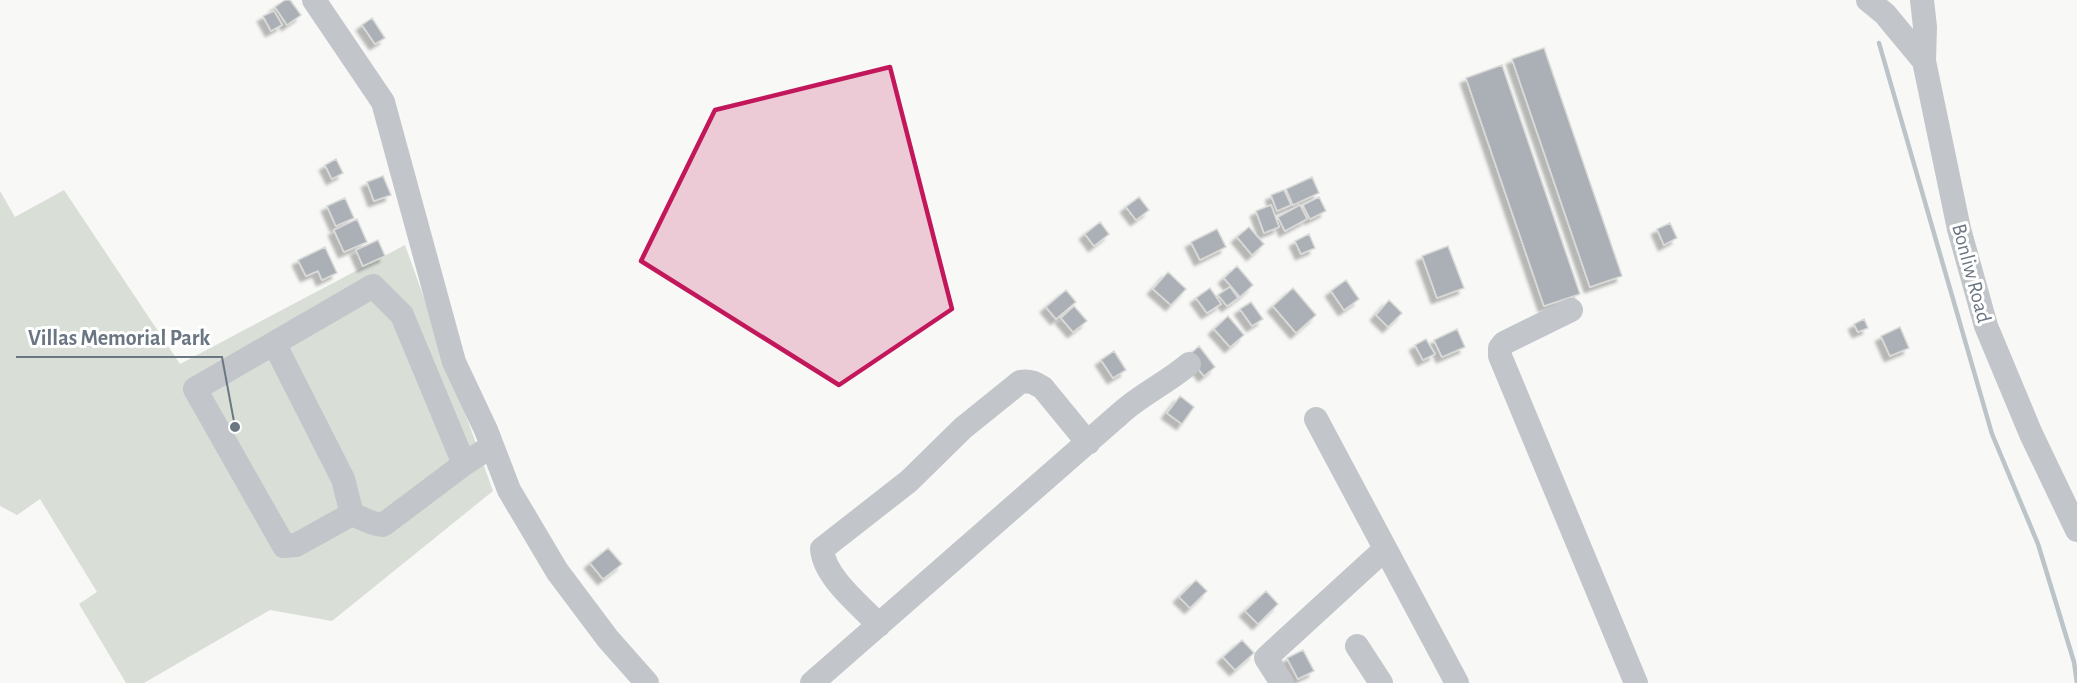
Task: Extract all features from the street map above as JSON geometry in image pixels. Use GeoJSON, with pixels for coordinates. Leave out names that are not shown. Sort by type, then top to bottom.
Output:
{"type":"FeatureCollection","features":[{"type":"Feature","properties":{"kind":"street"},"geometry":{"type":"LineString","coordinates":[[314,0],[383,102],[454,362],[509,490],[557,572],[608,639],[647,683]]}},
{"type":"Feature","properties":{"kind":"street"},"geometry":{"type":"LineString","coordinates":[[1868,0],[1885,15],[1924,60]]}},
{"type":"Feature","properties":{"kind":"street","name":"Bonliw Road"},"geometry":{"type":"LineString","coordinates":[[1923,0],[1924,60],[1959,229],[1986,326],[2031,434],[2077,530]]}},
{"type":"Feature","properties":{"kind":"street"},"geometry":{"type":"LineString","coordinates":[[464,464],[402,315],[373,286],[195,389],[284,546],[296,545],[352,514],[377,525],[383,525],[464,464],[492,446]]}},
{"type":"Feature","properties":{"kind":"street"},"geometry":{"type":"LineString","coordinates":[[1571,310],[1504,343],[1500,348],[1500,356],[1636,683]]}},
{"type":"Feature","properties":{"kind":"street"},"geometry":{"type":"LineString","coordinates":[[274,345],[343,479],[352,514]]}},
{"type":"Feature","properties":{"kind":"street"},"geometry":{"type":"LineString","coordinates":[[812,683],[1124,410],[1173,378],[1189,364]]}},
{"type":"Feature","properties":{"kind":"street"},"geometry":{"type":"LineString","coordinates":[[879,625],[832,575],[824,561],[822,549],[909,480],[963,428],[1020,382],[1035,382],[1043,388],[1088,443]]}},
{"type":"Feature","properties":{"kind":"street"},"geometry":{"type":"LineString","coordinates":[[1316,419],[1457,683]]}},
{"type":"Feature","properties":{"kind":"street"},"geometry":{"type":"LineString","coordinates":[[1282,683],[1266,658],[1385,549]]}},
{"type":"Feature","properties":{"kind":"street"},"geometry":{"type":"LineString","coordinates":[[1357,646],[1381,683]]}},
{"type":"Feature","properties":{"kind":"highlighted area"},"geometry":{"type":"Polygon","coordinates":[[[890,67],[952,309],[839,385],[641,261],[715,110],[890,67]]]}},
{"type":"Feature","properties":{"kind":"shaded area"},"geometry":{"type":"Polygon","coordinates":[[[64,190],[180,364],[405,245],[493,491],[332,621],[270,610],[144,683],[126,683],[79,604],[97,592],[40,499],[17,515],[0,506],[0,191],[15,217],[64,190]]]}},
{"type":"Feature","properties":{"kind":"building"},"geometry":{"type":"Polygon","coordinates":[[[285,0],[290,0],[301,15],[287,25],[275,7],[285,0]]]}},
{"type":"Feature","properties":{"kind":"building"},"geometry":{"type":"Polygon","coordinates":[[[274,11],[282,25],[271,31],[263,16],[274,11]]]}},
{"type":"Feature","properties":{"kind":"building"},"geometry":{"type":"Polygon","coordinates":[[[372,18],[385,38],[375,44],[362,25],[372,18]]]}},
{"type":"Feature","properties":{"kind":"building"},"geometry":{"type":"Polygon","coordinates":[[[1544,48],[1622,276],[1590,287],[1512,59],[1544,48]]]}},
{"type":"Feature","properties":{"kind":"building"},"geometry":{"type":"Polygon","coordinates":[[[1502,65],[1580,294],[1544,306],[1466,78],[1502,65]]]}},
{"type":"Feature","properties":{"kind":"building"},"geometry":{"type":"Polygon","coordinates":[[[336,159],[343,173],[332,179],[325,165],[336,159]]]}},
{"type":"Feature","properties":{"kind":"building"},"geometry":{"type":"Polygon","coordinates":[[[383,176],[391,195],[374,201],[367,182],[383,176]]]}},
{"type":"Feature","properties":{"kind":"building"},"geometry":{"type":"Polygon","coordinates":[[[1312,177],[1319,193],[1293,205],[1286,189],[1312,177]]]}},
{"type":"Feature","properties":{"kind":"building"},"geometry":{"type":"Polygon","coordinates":[[[1284,190],[1291,205],[1277,211],[1271,195],[1284,190]]]}},
{"type":"Feature","properties":{"kind":"building"},"geometry":{"type":"Polygon","coordinates":[[[1139,197],[1149,210],[1136,220],[1126,207],[1139,197]]]}},
{"type":"Feature","properties":{"kind":"building"},"geometry":{"type":"Polygon","coordinates":[[[1319,197],[1326,211],[1310,219],[1303,205],[1319,197]]]}},
{"type":"Feature","properties":{"kind":"building"},"geometry":{"type":"Polygon","coordinates":[[[345,198],[354,218],[336,226],[327,206],[345,198]]]}},
{"type":"Feature","properties":{"kind":"building"},"geometry":{"type":"Polygon","coordinates":[[[1271,205],[1279,227],[1264,233],[1256,211],[1271,205]]]}},
{"type":"Feature","properties":{"kind":"building"},"geometry":{"type":"Polygon","coordinates":[[[1300,205],[1307,219],[1285,231],[1278,217],[1300,205]]]}},
{"type":"Feature","properties":{"kind":"building"},"geometry":{"type":"Polygon","coordinates":[[[357,219],[367,242],[344,252],[334,230],[357,219]]]}},
{"type":"Feature","properties":{"kind":"building"},"geometry":{"type":"Polygon","coordinates":[[[1100,222],[1109,234],[1094,246],[1085,234],[1100,222]]]}},
{"type":"Feature","properties":{"kind":"building"},"geometry":{"type":"Polygon","coordinates":[[[1670,223],[1677,238],[1664,245],[1657,229],[1670,223]]]}},
{"type":"Feature","properties":{"kind":"building"},"geometry":{"type":"Polygon","coordinates":[[[1249,227],[1264,244],[1252,255],[1237,237],[1249,227]]]}},
{"type":"Feature","properties":{"kind":"building"},"geometry":{"type":"Polygon","coordinates":[[[1217,229],[1226,247],[1200,260],[1191,242],[1217,229]]]}},
{"type":"Feature","properties":{"kind":"building"},"geometry":{"type":"Polygon","coordinates":[[[1309,234],[1315,248],[1301,254],[1295,241],[1309,234]]]}},
{"type":"Feature","properties":{"kind":"building"},"geometry":{"type":"Polygon","coordinates":[[[378,240],[385,256],[363,266],[356,250],[378,240]]]}},
{"type":"Feature","properties":{"kind":"building"},"geometry":{"type":"Polygon","coordinates":[[[1448,246],[1464,288],[1437,298],[1422,256],[1448,246]]]}},
{"type":"Feature","properties":{"kind":"building"},"geometry":{"type":"Polygon","coordinates":[[[325,247],[337,273],[322,280],[318,271],[306,276],[298,260],[325,247]]]}},
{"type":"Feature","properties":{"kind":"building"},"geometry":{"type":"Polygon","coordinates":[[[1237,266],[1253,285],[1240,297],[1224,278],[1237,266]]]}},
{"type":"Feature","properties":{"kind":"building"},"geometry":{"type":"Polygon","coordinates":[[[1168,272],[1186,289],[1171,305],[1153,289],[1168,272]]]}},
{"type":"Feature","properties":{"kind":"building"},"geometry":{"type":"Polygon","coordinates":[[[1346,280],[1359,299],[1344,310],[1331,291],[1346,280]]]}},
{"type":"Feature","properties":{"kind":"building"},"geometry":{"type":"Polygon","coordinates":[[[1230,287],[1238,298],[1227,306],[1218,295],[1230,287]]]}},
{"type":"Feature","properties":{"kind":"building"},"geometry":{"type":"Polygon","coordinates":[[[1210,288],[1221,304],[1207,313],[1196,298],[1210,288]]]}},
{"type":"Feature","properties":{"kind":"building"},"geometry":{"type":"Polygon","coordinates":[[[1293,288],[1316,315],[1296,333],[1273,306],[1293,288]]]}},
{"type":"Feature","properties":{"kind":"building"},"geometry":{"type":"Polygon","coordinates":[[[1066,290],[1076,302],[1056,319],[1046,307],[1066,290]]]}},
{"type":"Feature","properties":{"kind":"building"},"geometry":{"type":"Polygon","coordinates":[[[1389,300],[1402,313],[1388,327],[1376,315],[1389,300]]]}},
{"type":"Feature","properties":{"kind":"building"},"geometry":{"type":"Polygon","coordinates":[[[1251,302],[1263,319],[1252,326],[1240,309],[1251,302]]]}},
{"type":"Feature","properties":{"kind":"building"},"geometry":{"type":"Polygon","coordinates":[[[1074,306],[1087,321],[1073,332],[1061,318],[1074,306]]]}},
{"type":"Feature","properties":{"kind":"building"},"geometry":{"type":"Polygon","coordinates":[[[1228,316],[1244,335],[1230,347],[1214,329],[1228,316]]]}},
{"type":"Feature","properties":{"kind":"building"},"geometry":{"type":"Polygon","coordinates":[[[1864,319],[1868,328],[1858,332],[1854,324],[1864,319]]]}},
{"type":"Feature","properties":{"kind":"building"},"geometry":{"type":"Polygon","coordinates":[[[1900,327],[1909,348],[1890,356],[1881,336],[1900,327]]]}},
{"type":"Feature","properties":{"kind":"building"},"geometry":{"type":"Polygon","coordinates":[[[1457,329],[1465,347],[1442,357],[1434,340],[1457,329]]]}},
{"type":"Feature","properties":{"kind":"building"},"geometry":{"type":"Polygon","coordinates":[[[1426,339],[1435,354],[1423,360],[1415,345],[1426,339]]]}},
{"type":"Feature","properties":{"kind":"building"},"geometry":{"type":"Polygon","coordinates":[[[1199,346],[1215,367],[1204,376],[1188,356],[1199,346]]]}},
{"type":"Feature","properties":{"kind":"building"},"geometry":{"type":"Polygon","coordinates":[[[1114,351],[1126,370],[1113,378],[1101,360],[1114,351]]]}},
{"type":"Feature","properties":{"kind":"building"},"geometry":{"type":"Polygon","coordinates":[[[1180,396],[1194,407],[1182,424],[1167,413],[1180,396]]]}},
{"type":"Feature","properties":{"kind":"building"},"geometry":{"type":"Polygon","coordinates":[[[608,548],[622,564],[603,579],[590,563],[608,548]]]}},
{"type":"Feature","properties":{"kind":"building"},"geometry":{"type":"Polygon","coordinates":[[[1196,580],[1207,591],[1190,608],[1179,597],[1196,580]]]}},
{"type":"Feature","properties":{"kind":"building"},"geometry":{"type":"Polygon","coordinates":[[[1266,591],[1278,604],[1258,624],[1245,611],[1266,591]]]}},
{"type":"Feature","properties":{"kind":"building"},"geometry":{"type":"Polygon","coordinates":[[[1242,640],[1254,653],[1235,670],[1223,657],[1242,640]]]}},
{"type":"Feature","properties":{"kind":"building"},"geometry":{"type":"Polygon","coordinates":[[[1303,650],[1314,671],[1298,679],[1287,658],[1303,650]]]}},
{"type":"Feature","properties":{"kind":"waterway"},"geometry":{"type":"LineString","coordinates":[[1879,43],[1992,434],[2038,544],[2074,662],[2077,683]]}},
{"type":"Feature","properties":{"kind":"place","name":"Villas Memorial Park"},"geometry":{"type":"Point","coordinates":[235,427]}}]}
